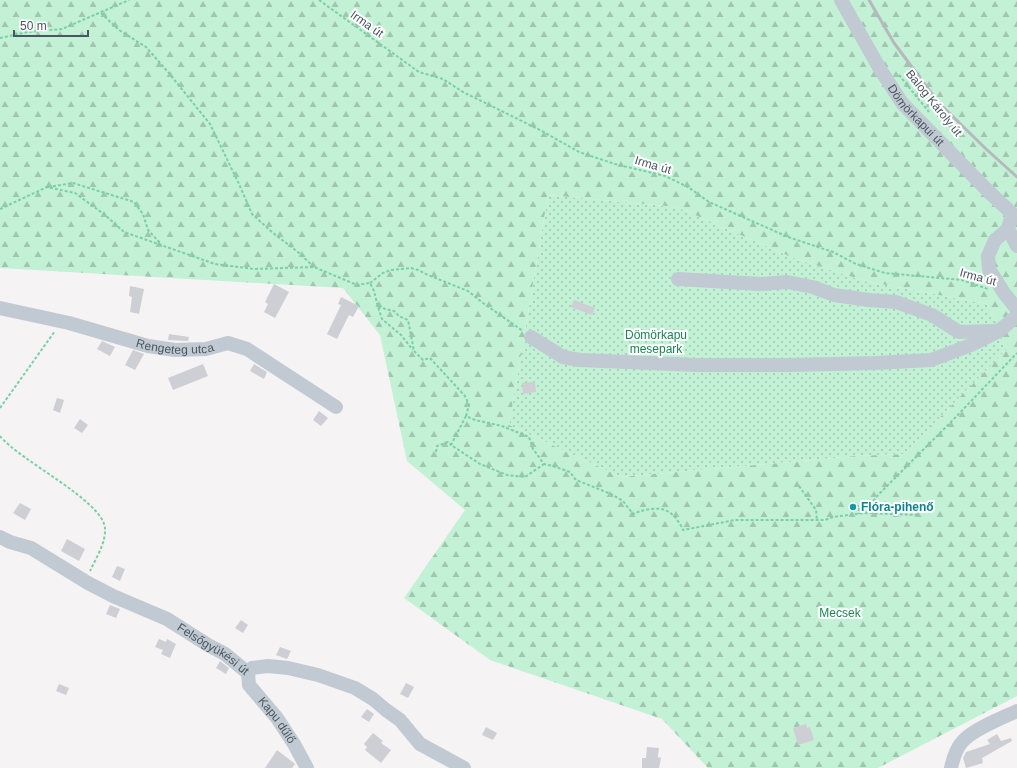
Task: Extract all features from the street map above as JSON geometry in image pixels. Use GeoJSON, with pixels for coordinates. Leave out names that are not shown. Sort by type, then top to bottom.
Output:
{"type":"FeatureCollection","features":[{"type":"Feature","properties":{"kind":"street","name":"Dömörkapui út"},"geometry":{"type":"LineString","coordinates":[[841,0],[880,69],[902,102],[988,192],[1012,220],[1017,246]]}},
{"type":"Feature","properties":{"kind":"street"},"geometry":{"type":"LineString","coordinates":[[1012,220],[995,240],[988,256],[989,269],[1004,293],[1017,309]]}},
{"type":"Feature","properties":{"kind":"street"},"geometry":{"type":"LineString","coordinates":[[678,279],[761,284],[787,282],[813,287],[834,294],[869,300],[896,302],[932,315],[959,332],[999,331]]}},
{"type":"Feature","properties":{"kind":"street","name":"Rengeteg utca"},"geometry":{"type":"LineString","coordinates":[[0,308],[62,322],[148,346],[174,350],[206,349],[228,343],[247,349],[336,407]]}},
{"type":"Feature","properties":{"kind":"street"},"geometry":{"type":"LineString","coordinates":[[531,336],[563,357],[580,360],[696,365],[876,363],[931,360],[971,345],[999,331],[1017,316]]}},
{"type":"Feature","properties":{"kind":"street","name":"Felsőgyükési út"},"geometry":{"type":"LineString","coordinates":[[0,537],[10,542],[31,548],[113,596],[167,619],[225,654],[248,673],[252,668],[268,666],[288,668],[318,675],[355,688],[373,699],[400,720],[420,744],[464,768]]}},
{"type":"Feature","properties":{"kind":"street","name":"Kapu dűlő"},"geometry":{"type":"LineString","coordinates":[[248,673],[249,685],[277,718],[294,744],[307,768]]}},
{"type":"Feature","properties":{"kind":"street"},"geometry":{"type":"LineString","coordinates":[[951,768],[958,748],[963,741],[987,725],[1017,711]]}},
{"type":"Feature","properties":{"kind":"path"},"geometry":{"type":"LineString","coordinates":[[0,38],[28,32],[62,29],[129,0]]}},
{"type":"Feature","properties":{"kind":"path","name":"Irma út"},"geometry":{"type":"LineString","coordinates":[[319,0],[419,72],[443,79],[463,92],[542,130],[579,152],[615,164],[665,176],[688,187],[709,202],[788,238],[833,252],[856,264],[885,273],[962,280],[1004,293]]}},
{"type":"Feature","properties":{"kind":"path"},"geometry":{"type":"LineString","coordinates":[[101,13],[119,30],[146,47],[210,124],[252,214],[314,267],[357,285],[370,283],[382,273],[390,270],[410,268],[418,270],[468,291],[483,304],[531,336]]}},
{"type":"Feature","properties":{"kind":"path","name":"Balog Károly út"},"geometry":{"type":"LineString","coordinates":[[897,72],[931,115]]}},
{"type":"Feature","properties":{"kind":"path"},"geometry":{"type":"LineString","coordinates":[[0,209],[47,187],[73,182],[134,202],[143,214],[148,230],[162,245]]}},
{"type":"Feature","properties":{"kind":"path"},"geometry":{"type":"LineString","coordinates":[[47,187],[75,193],[105,214],[124,232],[215,264],[254,269],[314,267]]}},
{"type":"Feature","properties":{"kind":"path"},"geometry":{"type":"LineString","coordinates":[[370,283],[374,291],[382,319],[424,360],[430,358],[465,396],[469,405],[466,416],[451,445]]}},
{"type":"Feature","properties":{"kind":"path"},"geometry":{"type":"LineString","coordinates":[[378,307],[394,311],[399,316],[408,320],[414,351]]}},
{"type":"Feature","properties":{"kind":"path"},"geometry":{"type":"LineString","coordinates":[[0,408],[62,322]]}},
{"type":"Feature","properties":{"kind":"path"},"geometry":{"type":"LineString","coordinates":[[864,513],[878,494],[952,422],[1017,353]]}},
{"type":"Feature","properties":{"kind":"path"},"geometry":{"type":"LineString","coordinates":[[466,416],[475,420],[502,426],[529,437],[533,449],[544,464],[570,472],[576,480],[624,501],[633,514],[639,510],[667,510],[680,524],[682,530],[735,520],[825,520],[833,517],[864,513],[919,514]]}},
{"type":"Feature","properties":{"kind":"path"},"geometry":{"type":"LineString","coordinates":[[0,436],[20,454],[81,498],[98,513],[103,520],[105,528],[104,540],[85,580]]}},
{"type":"Feature","properties":{"kind":"path"},"geometry":{"type":"LineString","coordinates":[[436,452],[437,446],[448,442],[480,464],[507,474],[525,477],[544,464]]}},
{"type":"Feature","properties":{"kind":"path"},"geometry":{"type":"LineString","coordinates":[[799,486],[816,510],[817,520]]}},
{"type":"Feature","properties":{"kind":"path"},"geometry":{"type":"LineString","coordinates":[[856,506],[859,506],[859,514]]}},
{"type":"Feature","properties":{"kind":"green space","name":"Mecsek"},"geometry":{"type":"Polygon","coordinates":[[[0,0],[1017,0],[1017,696],[878,768],[708,768],[662,719],[490,660],[404,598],[465,510],[407,461],[380,335],[343,288],[0,268],[0,0]],[[548,195],[509,425],[621,477],[856,456],[904,454],[1007,349],[987,304],[865,281],[791,257],[677,207],[548,195]]]}},
{"type":"Feature","properties":{"kind":"green space","name":"Dömörkapu mesepark"},"geometry":{"type":"Polygon","coordinates":[[[548,195],[677,207],[791,257],[865,281],[987,304],[1007,349],[904,454],[856,456],[621,477],[509,425],[548,195]]]}},
{"type":"Feature","properties":{"kind":"building"},"geometry":{"type":"Polygon","coordinates":[[[274,284],[289,292],[275,318],[264,312],[268,304],[265,302],[274,284]]]}},
{"type":"Feature","properties":{"kind":"building"},"geometry":{"type":"Polygon","coordinates":[[[130,286],[144,289],[139,314],[130,312],[132,297],[129,296],[130,286]]]}},
{"type":"Feature","properties":{"kind":"building"},"geometry":{"type":"Polygon","coordinates":[[[341,297],[359,306],[353,317],[349,315],[337,339],[327,334],[341,305],[338,304],[341,297]]]}},
{"type":"Feature","properties":{"kind":"building"},"geometry":{"type":"Polygon","coordinates":[[[574,300],[595,308],[592,315],[571,307],[574,300]]]}},
{"type":"Feature","properties":{"kind":"building"},"geometry":{"type":"Polygon","coordinates":[[[169,334],[189,337],[188,341],[168,340],[169,334]]]}},
{"type":"Feature","properties":{"kind":"building"},"geometry":{"type":"Polygon","coordinates":[[[102,341],[115,347],[110,356],[97,349],[102,341]]]}},
{"type":"Feature","properties":{"kind":"building"},"geometry":{"type":"Polygon","coordinates":[[[133,350],[144,354],[135,370],[125,365],[133,350]]]}},
{"type":"Feature","properties":{"kind":"building"},"geometry":{"type":"Polygon","coordinates":[[[203,364],[208,376],[173,390],[168,378],[203,364]]]}},
{"type":"Feature","properties":{"kind":"building"},"geometry":{"type":"Polygon","coordinates":[[[254,364],[267,372],[264,379],[250,371],[254,364]]]}},
{"type":"Feature","properties":{"kind":"building"},"geometry":{"type":"Polygon","coordinates":[[[535,382],[536,392],[523,394],[522,383],[535,382]]]}},
{"type":"Feature","properties":{"kind":"building"},"geometry":{"type":"Polygon","coordinates":[[[57,398],[64,400],[60,413],[53,410],[57,398]]]}},
{"type":"Feature","properties":{"kind":"building"},"geometry":{"type":"Polygon","coordinates":[[[319,411],[328,418],[321,426],[313,420],[319,411]]]}},
{"type":"Feature","properties":{"kind":"building"},"geometry":{"type":"Polygon","coordinates":[[[80,419],[88,425],[82,433],[74,428],[80,419]]]}},
{"type":"Feature","properties":{"kind":"building"},"geometry":{"type":"Polygon","coordinates":[[[20,503],[31,509],[25,520],[13,513],[20,503]]]}},
{"type":"Feature","properties":{"kind":"building"},"geometry":{"type":"Polygon","coordinates":[[[67,539],[85,549],[79,561],[61,551],[67,539]]]}},
{"type":"Feature","properties":{"kind":"building"},"geometry":{"type":"Polygon","coordinates":[[[117,566],[125,569],[120,581],[112,577],[117,566]]]}},
{"type":"Feature","properties":{"kind":"building"},"geometry":{"type":"Polygon","coordinates":[[[110,605],[120,609],[116,618],[106,614],[110,605]]]}},
{"type":"Feature","properties":{"kind":"building"},"geometry":{"type":"Polygon","coordinates":[[[241,620],[248,625],[243,633],[235,628],[241,620]]]}},
{"type":"Feature","properties":{"kind":"building"},"geometry":{"type":"Polygon","coordinates":[[[159,639],[166,642],[167,639],[176,644],[170,658],[161,654],[163,650],[155,647],[159,639]]]}},
{"type":"Feature","properties":{"kind":"building"},"geometry":{"type":"Polygon","coordinates":[[[280,647],[291,651],[287,659],[276,655],[280,647]]]}},
{"type":"Feature","properties":{"kind":"building"},"geometry":{"type":"Polygon","coordinates":[[[220,661],[229,668],[226,674],[216,668],[220,661]]]}},
{"type":"Feature","properties":{"kind":"building"},"geometry":{"type":"Polygon","coordinates":[[[406,683],[414,687],[408,698],[400,694],[406,683]]]}},
{"type":"Feature","properties":{"kind":"building"},"geometry":{"type":"Polygon","coordinates":[[[59,684],[69,688],[66,695],[56,691],[59,684]]]}},
{"type":"Feature","properties":{"kind":"building"},"geometry":{"type":"Polygon","coordinates":[[[367,709],[374,714],[369,722],[361,717],[367,709]]]}},
{"type":"Feature","properties":{"kind":"building"},"geometry":{"type":"Polygon","coordinates":[[[806,724],[807,728],[810,727],[814,740],[798,745],[793,728],[806,724]]]}},
{"type":"Feature","properties":{"kind":"building"},"geometry":{"type":"Polygon","coordinates":[[[486,727],[497,733],[493,740],[482,735],[486,727]]]}},
{"type":"Feature","properties":{"kind":"building"},"geometry":{"type":"Polygon","coordinates":[[[373,733],[383,741],[381,743],[391,750],[381,763],[365,750],[367,747],[364,744],[373,733]]]}},
{"type":"Feature","properties":{"kind":"building"},"geometry":{"type":"Polygon","coordinates":[[[997,734],[1001,741],[1011,738],[1012,741],[982,758],[983,763],[966,768],[963,758],[966,752],[990,744],[987,740],[997,734]]]}},
{"type":"Feature","properties":{"kind":"building"},"geometry":{"type":"Polygon","coordinates":[[[647,747],[659,748],[658,757],[661,758],[659,768],[642,768],[642,758],[646,758],[647,747]]]}},
{"type":"Feature","properties":{"kind":"building"},"geometry":{"type":"Polygon","coordinates":[[[277,750],[295,764],[292,768],[265,768],[277,750]]]}},
{"type":"Feature","properties":{"kind":"railway"},"geometry":{"type":"LineString","coordinates":[[869,0],[894,43],[938,102],[1017,177]]}},
{"type":"Feature","properties":{"kind":"place","name":"Flóra-pihenő"},"geometry":{"type":"Point","coordinates":[853,507]}}]}
